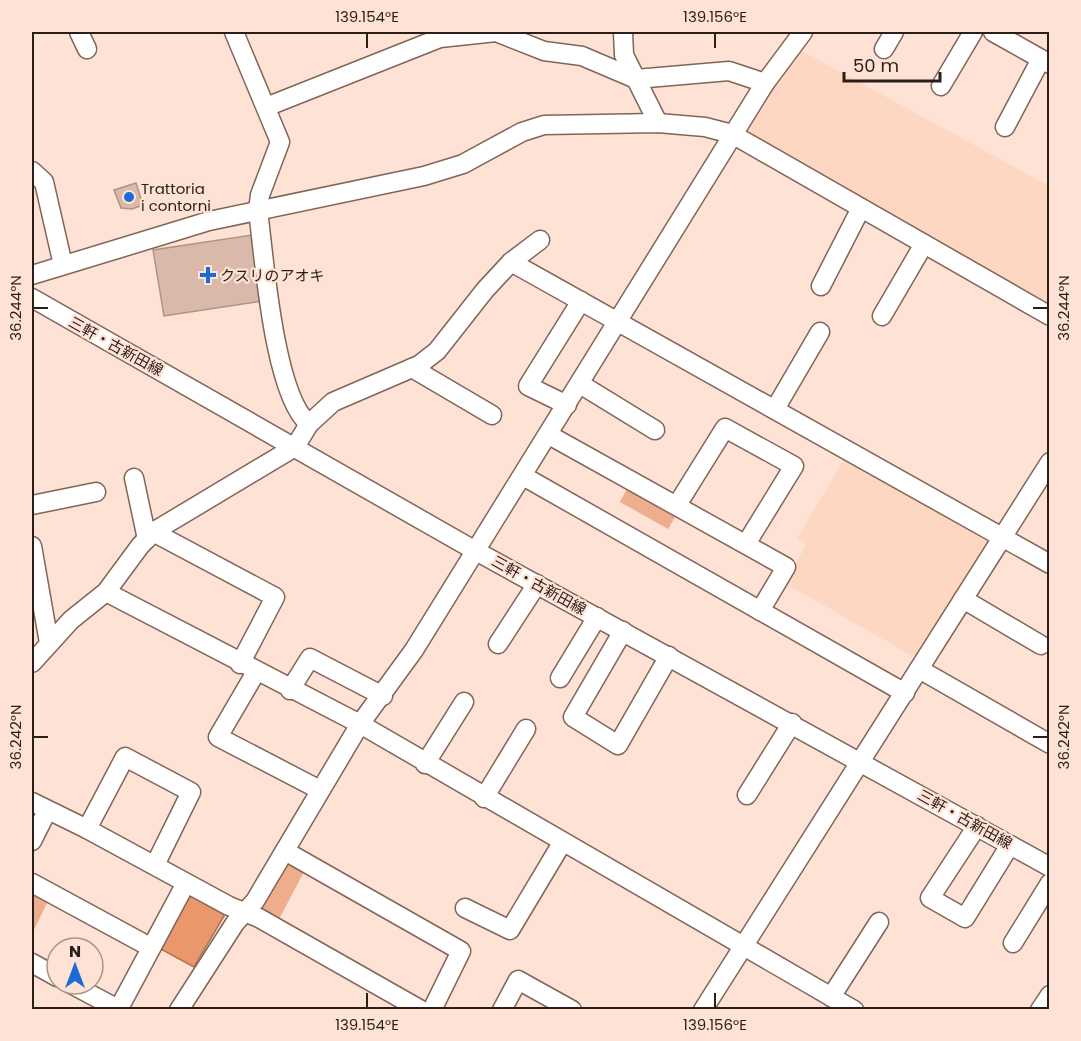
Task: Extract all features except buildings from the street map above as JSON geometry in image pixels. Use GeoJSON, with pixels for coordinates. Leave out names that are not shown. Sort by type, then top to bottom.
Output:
{"type":"FeatureCollection","features":[{"type":"Feature","properties":{"kind":"street"},"geometry":{"type":"LineString","coordinates":[[79,32],[87,49]]}},
{"type":"Feature","properties":{"kind":"street"},"geometry":{"type":"LineString","coordinates":[[234,32],[280,142],[260,195],[258,210],[277,355],[297,411],[309,424]]}},
{"type":"Feature","properties":{"kind":"street"},"geometry":{"type":"LineString","coordinates":[[266,107],[440,38],[496,32],[544,51],[582,56],[636,79],[729,71],[765,83]]}},
{"type":"Feature","properties":{"kind":"street"},"geometry":{"type":"LineString","coordinates":[[624,32],[624,55],[658,123]]}},
{"type":"Feature","properties":{"kind":"street"},"geometry":{"type":"LineString","coordinates":[[179,1010],[235,923],[255,901],[360,724],[383,696],[414,650],[474,550],[549,435],[732,134],[765,83],[803,32]]}},
{"type":"Feature","properties":{"kind":"street"},"geometry":{"type":"LineString","coordinates":[[884,49],[894,32]]}},
{"type":"Feature","properties":{"kind":"street"},"geometry":{"type":"LineString","coordinates":[[941,86],[973,32]]}},
{"type":"Feature","properties":{"kind":"street"},"geometry":{"type":"LineString","coordinates":[[993,32],[1045,62],[1005,128]]}},
{"type":"Feature","properties":{"kind":"street"},"geometry":{"type":"LineString","coordinates":[[32,275],[172,231],[258,210],[424,176],[463,164],[522,132],[544,125],[658,123],[705,127],[732,134],[1050,316]]}},
{"type":"Feature","properties":{"kind":"street"},"geometry":{"type":"LineString","coordinates":[[32,171],[44,182],[63,266]]}},
{"type":"Feature","properties":{"kind":"street"},"geometry":{"type":"LineString","coordinates":[[821,286],[861,208]]}},
{"type":"Feature","properties":{"kind":"street"},"geometry":{"type":"LineString","coordinates":[[32,663],[71,620],[106,592],[150,536],[295,447],[309,424],[333,402],[412,368],[437,351],[484,290],[511,262],[540,240]]}},
{"type":"Feature","properties":{"kind":"street"},"geometry":{"type":"LineString","coordinates":[[882,316],[924,244]]}},
{"type":"Feature","properties":{"kind":"street"},"geometry":{"type":"LineString","coordinates":[[511,262],[618,319],[1050,564]]}},
{"type":"Feature","properties":{"kind":"street","name":"三軒・古新田線"},"geometry":{"type":"LineString","coordinates":[[32,298],[474,550],[1050,867]]}},
{"type":"Feature","properties":{"kind":"street"},"geometry":{"type":"LineString","coordinates":[[567,405],[528,386],[581,301]]}},
{"type":"Feature","properties":{"kind":"street"},"geometry":{"type":"LineString","coordinates":[[775,409],[820,332]]}},
{"type":"Feature","properties":{"kind":"street"},"geometry":{"type":"LineString","coordinates":[[412,368],[492,415]]}},
{"type":"Feature","properties":{"kind":"street"},"geometry":{"type":"LineString","coordinates":[[580,384],[655,430]]}},
{"type":"Feature","properties":{"kind":"street"},"geometry":{"type":"LineString","coordinates":[[677,505],[725,428],[794,466],[746,544]]}},
{"type":"Feature","properties":{"kind":"street"},"geometry":{"type":"LineString","coordinates":[[549,435],[786,567],[760,611]]}},
{"type":"Feature","properties":{"kind":"street"},"geometry":{"type":"LineString","coordinates":[[706,1009],[1050,462]]}},
{"type":"Feature","properties":{"kind":"street"},"geometry":{"type":"LineString","coordinates":[[523,476],[905,693]]}},
{"type":"Feature","properties":{"kind":"street"},"geometry":{"type":"LineString","coordinates":[[134,478],[150,536],[275,597],[218,737],[320,790]]}},
{"type":"Feature","properties":{"kind":"street"},"geometry":{"type":"LineString","coordinates":[[32,505],[96,492]]}},
{"type":"Feature","properties":{"kind":"street"},"geometry":{"type":"LineString","coordinates":[[32,546],[35,591],[49,643]]}},
{"type":"Feature","properties":{"kind":"street"},"geometry":{"type":"LineString","coordinates":[[498,644],[537,584]]}},
{"type":"Feature","properties":{"kind":"street"},"geometry":{"type":"LineString","coordinates":[[106,592],[290,690],[360,724],[425,764],[854,1010]]}},
{"type":"Feature","properties":{"kind":"street"},"geometry":{"type":"LineString","coordinates":[[963,599],[1041,645]]}},
{"type":"Feature","properties":{"kind":"street"},"geometry":{"type":"LineString","coordinates":[[560,678],[597,617]]}},
{"type":"Feature","properties":{"kind":"street"},"geometry":{"type":"LineString","coordinates":[[623,631],[573,717],[618,745],[669,656]]}},
{"type":"Feature","properties":{"kind":"street"},"geometry":{"type":"LineString","coordinates":[[290,690],[310,658],[383,696]]}},
{"type":"Feature","properties":{"kind":"street"},"geometry":{"type":"LineString","coordinates":[[919,669],[1050,744]]}},
{"type":"Feature","properties":{"kind":"street"},"geometry":{"type":"LineString","coordinates":[[425,764],[464,702]]}},
{"type":"Feature","properties":{"kind":"street"},"geometry":{"type":"LineString","coordinates":[[747,795],[792,723]]}},
{"type":"Feature","properties":{"kind":"street"},"geometry":{"type":"LineString","coordinates":[[484,798],[526,729]]}},
{"type":"Feature","properties":{"kind":"street"},"geometry":{"type":"LineString","coordinates":[[87,829],[125,756],[191,792],[155,865]]}},
{"type":"Feature","properties":{"kind":"street"},"geometry":{"type":"LineString","coordinates":[[32,841],[40,807],[87,829],[244,912],[421,1010]]}},
{"type":"Feature","properties":{"kind":"street"},"geometry":{"type":"LineString","coordinates":[[977,826],[930,898],[965,918],[1010,845]]}},
{"type":"Feature","properties":{"kind":"street"},"geometry":{"type":"LineString","coordinates":[[465,908],[510,930],[562,843]]}},
{"type":"Feature","properties":{"kind":"street"},"geometry":{"type":"LineString","coordinates":[[285,851],[460,951],[432,1010]]}},
{"type":"Feature","properties":{"kind":"street"},"geometry":{"type":"LineString","coordinates":[[32,883],[150,947]]}},
{"type":"Feature","properties":{"kind":"street"},"geometry":{"type":"LineString","coordinates":[[94,996],[118,1009],[186,883]]}},
{"type":"Feature","properties":{"kind":"street"},"geometry":{"type":"LineString","coordinates":[[1013,943],[1050,883]]}},
{"type":"Feature","properties":{"kind":"street"},"geometry":{"type":"LineString","coordinates":[[831,997],[879,922]]}},
{"type":"Feature","properties":{"kind":"street"},"geometry":{"type":"LineString","coordinates":[[502,1010],[518,980],[572,1010]]}},
{"type":"Feature","properties":{"kind":"street"},"geometry":{"type":"LineString","coordinates":[[1040,1010],[1050,995]]}},
{"type":"Feature","properties":{"kind":"shaded area"},"geometry":{"type":"Polygon","coordinates":[[[793,46],[1049,186],[1049,307],[741,131],[793,46]]]}},
{"type":"Feature","properties":{"kind":"shaded area"},"geometry":{"type":"Polygon","coordinates":[[[847,455],[989,533],[991,544],[918,659],[785,583],[806,545],[797,538],[847,455]]]}},
{"type":"Feature","properties":{"kind":"shaded area"},"geometry":{"type":"Polygon","coordinates":[[[629,485],[678,512],[668,529],[620,502],[629,485]]]}},
{"type":"Feature","properties":{"kind":"shaded area"},"geometry":{"type":"Polygon","coordinates":[[[294,863],[305,870],[278,921],[264,913],[262,904],[285,864],[294,863]]]}},
{"type":"Feature","properties":{"kind":"shaded area"},"geometry":{"type":"Polygon","coordinates":[[[32,887],[50,897],[32,934],[32,887]]]}},
{"type":"Feature","properties":{"kind":"shaded area"},"geometry":{"type":"Polygon","coordinates":[[[193,893],[223,908],[224,916],[194,967],[157,947],[185,896],[193,893]]]}},
{"type":"Feature","properties":{"kind":"place","name":"Trattoria i contorni"},"geometry":{"type":"Point","coordinates":[129,197]}},
{"type":"Feature","properties":{"kind":"place","name":"クスリのアオキ"},"geometry":{"type":"Point","coordinates":[208,275]}}]}
